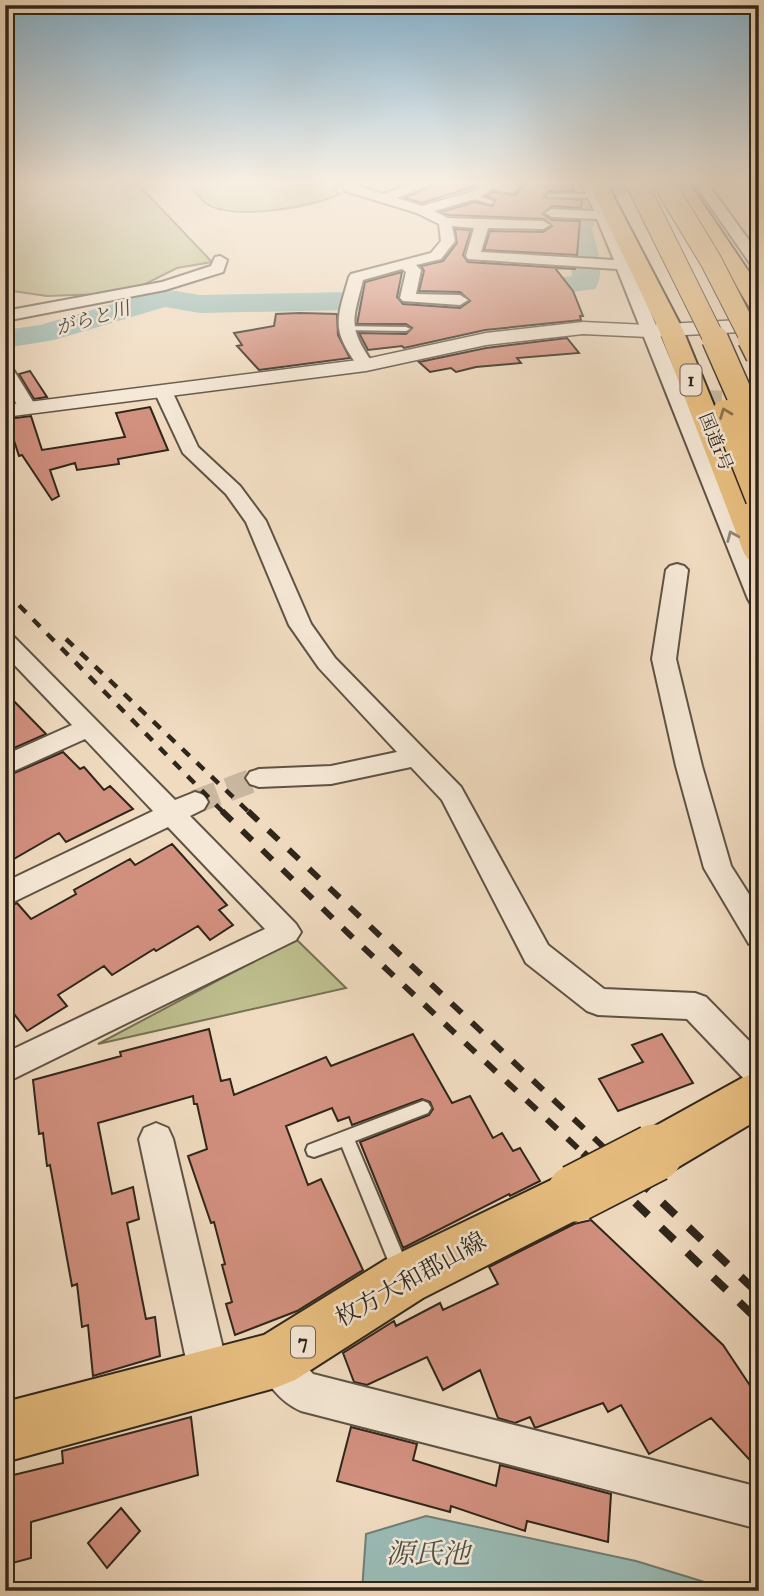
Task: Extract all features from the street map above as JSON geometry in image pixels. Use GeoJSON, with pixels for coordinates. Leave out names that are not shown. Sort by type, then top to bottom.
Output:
{"type":"FeatureCollection","features":[{"type":"Feature","properties":{"kind":"main road","name":"国道1号"},"geometry":{"type":"LineString","coordinates":[[625,254],[759,553]]}},
{"type":"Feature","properties":{"kind":"main road"},"geometry":{"type":"LineString","coordinates":[[674,254],[759,439]]}},
{"type":"Feature","properties":{"kind":"main road"},"geometry":{"type":"LineString","coordinates":[[708,254],[753,317],[759,355]]}},
{"type":"Feature","properties":{"kind":"main road"},"geometry":{"type":"LineString","coordinates":[[723,254],[753,317],[759,343]]}},
{"type":"Feature","properties":{"kind":"main road"},"geometry":{"type":"LineString","coordinates":[[677,261],[687,317],[759,499]]}},
{"type":"Feature","properties":{"kind":"main road","name":"枚方大和郡山線"},"geometry":{"type":"LineString","coordinates":[[5,1432],[275,1360],[404,1279],[657,1152],[759,1093]]}},
{"type":"Feature","properties":{"kind":"street"},"geometry":{"type":"LineString","coordinates":[[366,365],[343,328],[356,277],[437,254]]}},
{"type":"Feature","properties":{"kind":"street"},"geometry":{"type":"LineString","coordinates":[[473,254],[622,265]]}},
{"type":"Feature","properties":{"kind":"street"},"geometry":{"type":"LineString","coordinates":[[619,254],[660,331],[759,599]]}},
{"type":"Feature","properties":{"kind":"street"},"geometry":{"type":"LineString","coordinates":[[5,316],[165,286],[218,269],[220,260]]}},
{"type":"Feature","properties":{"kind":"street"},"geometry":{"type":"LineString","coordinates":[[405,265],[414,270],[408,298],[460,300]]}},
{"type":"Feature","properties":{"kind":"street"},"geometry":{"type":"LineString","coordinates":[[5,411],[366,365],[486,339],[583,328],[660,331],[753,317]]}},
{"type":"Feature","properties":{"kind":"street"},"geometry":{"type":"LineString","coordinates":[[5,370],[28,408]]}},
{"type":"Feature","properties":{"kind":"street"},"geometry":{"type":"LineString","coordinates":[[163,391],[190,449],[233,490],[256,521],[300,625],[327,663],[452,794],[537,954],[598,1002],[695,1006],[759,1073]]}},
{"type":"Feature","properties":{"kind":"street"},"geometry":{"type":"LineString","coordinates":[[677,570],[664,659],[689,766],[718,868],[759,936]]}},
{"type":"Feature","properties":{"kind":"street"},"geometry":{"type":"LineString","coordinates":[[5,641],[16,667],[184,808],[286,932],[5,1069]]}},
{"type":"Feature","properties":{"kind":"street"},"geometry":{"type":"LineString","coordinates":[[5,766],[89,727]]}},
{"type":"Feature","properties":{"kind":"street"},"geometry":{"type":"LineString","coordinates":[[259,778],[331,775],[415,757]]}},
{"type":"Feature","properties":{"kind":"street"},"geometry":{"type":"LineString","coordinates":[[5,895],[184,808]]}},
{"type":"Feature","properties":{"kind":"street"},"geometry":{"type":"LineString","coordinates":[[156,1139],[210,1378]]}},
{"type":"Feature","properties":{"kind":"street"},"geometry":{"type":"LineString","coordinates":[[275,1360],[301,1391],[759,1508]]}},
{"type":"Feature","properties":{"kind":"lane"},"geometry":{"type":"LineString","coordinates":[[343,328],[406,329]]}},
{"type":"Feature","properties":{"kind":"lane"},"geometry":{"type":"LineString","coordinates":[[314,1150],[423,1108]]}},
{"type":"Feature","properties":{"kind":"lane"},"geometry":{"type":"LineString","coordinates":[[346,1138],[404,1279]]}},
{"type":"Feature","properties":{"kind":"green space"},"geometry":{"type":"Polygon","coordinates":[[[5,254],[205,254],[212,262],[177,268],[141,286],[102,294],[47,296],[5,290],[5,254]]]}},
{"type":"Feature","properties":{"kind":"green space"},"geometry":{"type":"Polygon","coordinates":[[[296,939],[346,988],[98,1044],[296,939]]]}},
{"type":"Feature","properties":{"kind":"water","name":"源氏池"},"geometry":{"type":"Polygon","coordinates":[[[426,1516],[636,1561],[734,1591],[362,1591],[366,1534],[426,1516]]]}},
{"type":"Feature","properties":{"kind":"building"},"geometry":{"type":"Polygon","coordinates":[[[448,254],[463,254],[468,262],[576,269],[555,268],[573,291],[583,316],[580,316],[581,320],[485,330],[404,348],[402,346],[368,350],[359,333],[406,334],[412,328],[406,324],[357,324],[365,282],[402,272],[397,297],[403,304],[460,308],[470,301],[460,292],[419,291],[424,271],[421,266],[443,261],[448,254]]]}},
{"type":"Feature","properties":{"kind":"building"},"geometry":{"type":"Polygon","coordinates":[[[276,314],[337,314],[338,335],[350,358],[259,370],[237,346],[242,345],[234,333],[274,326],[276,314]]]}},
{"type":"Feature","properties":{"kind":"building"},"geometry":{"type":"Polygon","coordinates":[[[567,338],[579,353],[517,358],[521,363],[476,367],[456,372],[451,368],[430,372],[419,362],[486,348],[567,338]]]}},
{"type":"Feature","properties":{"kind":"building"},"geometry":{"type":"Polygon","coordinates":[[[30,371],[47,397],[34,399],[19,374],[30,371]]]}},
{"type":"Feature","properties":{"kind":"building"},"geometry":{"type":"Polygon","coordinates":[[[150,407],[168,450],[118,459],[119,464],[77,470],[75,463],[50,470],[59,496],[52,500],[22,455],[19,456],[7,419],[31,416],[42,450],[125,437],[116,413],[150,407]]]}},
{"type":"Feature","properties":{"kind":"building"},"geometry":{"type":"Polygon","coordinates":[[[5,692],[46,734],[5,752],[5,692]]]}},
{"type":"Feature","properties":{"kind":"building"},"geometry":{"type":"Polygon","coordinates":[[[63,752],[80,769],[84,767],[104,790],[110,786],[133,809],[66,842],[59,833],[5,864],[5,777],[63,752]]]}},
{"type":"Feature","properties":{"kind":"building"},"geometry":{"type":"Polygon","coordinates":[[[172,844],[227,905],[219,910],[233,925],[210,940],[198,926],[112,975],[104,966],[58,995],[67,1006],[27,1031],[5,1002],[5,908],[17,903],[31,919],[76,894],[74,890],[130,859],[135,865],[172,844]]]}},
{"type":"Feature","properties":{"kind":"building"},"geometry":{"type":"Polygon","coordinates":[[[209,1029],[221,1081],[230,1079],[234,1095],[326,1057],[331,1066],[413,1034],[452,1103],[470,1096],[493,1138],[502,1133],[513,1151],[520,1148],[540,1181],[403,1248],[360,1142],[429,1115],[433,1109],[430,1102],[422,1099],[352,1125],[349,1117],[338,1121],[332,1108],[286,1126],[308,1185],[321,1179],[363,1270],[297,1311],[235,1335],[226,1304],[232,1302],[214,1222],[211,1223],[188,1156],[207,1149],[193,1096],[98,1123],[112,1194],[133,1187],[139,1219],[127,1223],[146,1319],[155,1317],[160,1356],[93,1376],[88,1325],[82,1327],[77,1284],[72,1286],[50,1165],[47,1166],[43,1133],[39,1134],[33,1080],[121,1056],[120,1052],[209,1029]]]}},
{"type":"Feature","properties":{"kind":"building"},"geometry":{"type":"Polygon","coordinates":[[[662,1034],[693,1083],[618,1111],[599,1079],[643,1062],[632,1045],[662,1034]]]}},
{"type":"Feature","properties":{"kind":"building"},"geometry":{"type":"Polygon","coordinates":[[[591,1220],[723,1345],[759,1399],[759,1470],[711,1418],[649,1454],[621,1405],[608,1412],[603,1403],[535,1428],[530,1417],[515,1423],[498,1418],[480,1370],[443,1390],[427,1357],[367,1385],[354,1382],[343,1353],[394,1321],[396,1326],[440,1303],[443,1310],[498,1284],[489,1267],[574,1224],[591,1220]]]}},
{"type":"Feature","properties":{"kind":"building"},"geometry":{"type":"Polygon","coordinates":[[[191,1417],[198,1475],[31,1522],[31,1558],[5,1565],[5,1477],[63,1463],[62,1451],[191,1417]]]}},
{"type":"Feature","properties":{"kind":"building"},"geometry":{"type":"Polygon","coordinates":[[[351,1427],[417,1444],[413,1460],[496,1486],[500,1465],[611,1494],[608,1542],[527,1521],[525,1531],[451,1506],[450,1512],[337,1481],[351,1427]]]}},
{"type":"Feature","properties":{"kind":"building"},"geometry":{"type":"Polygon","coordinates":[[[121,1508],[140,1531],[107,1568],[88,1543],[121,1508]]]}},
{"type":"Feature","properties":{"kind":"waterway","name":"がらと川"},"geometry":{"type":"LineString","coordinates":[[5,339],[43,334],[164,298],[200,304],[445,299],[585,283],[587,269],[584,254]]}},
{"type":"Feature","properties":{"kind":"tunnel"},"geometry":{"type":"LineString","coordinates":[[677,399],[759,400]]}},
{"type":"Feature","properties":{"kind":"tunnel"},"geometry":{"type":"LineString","coordinates":[[195,802],[259,778]]}},
{"type":"Feature","properties":{"kind":"railway"},"geometry":{"type":"LineString","coordinates":[[5,591],[223,812]]}},
{"type":"Feature","properties":{"kind":"railway"},"geometry":{"type":"LineString","coordinates":[[66,639],[250,813]]}},
{"type":"Feature","properties":{"kind":"railway"},"geometry":{"type":"LineString","coordinates":[[248,811],[612,1155]]}},
{"type":"Feature","properties":{"kind":"railway"},"geometry":{"type":"LineString","coordinates":[[223,812],[585,1155]]}},
{"type":"Feature","properties":{"kind":"railway"},"geometry":{"type":"LineString","coordinates":[[583,1153],[759,1321]]}},
{"type":"Feature","properties":{"kind":"railway"},"geometry":{"type":"LineString","coordinates":[[610,1153],[759,1294]]}}]}
